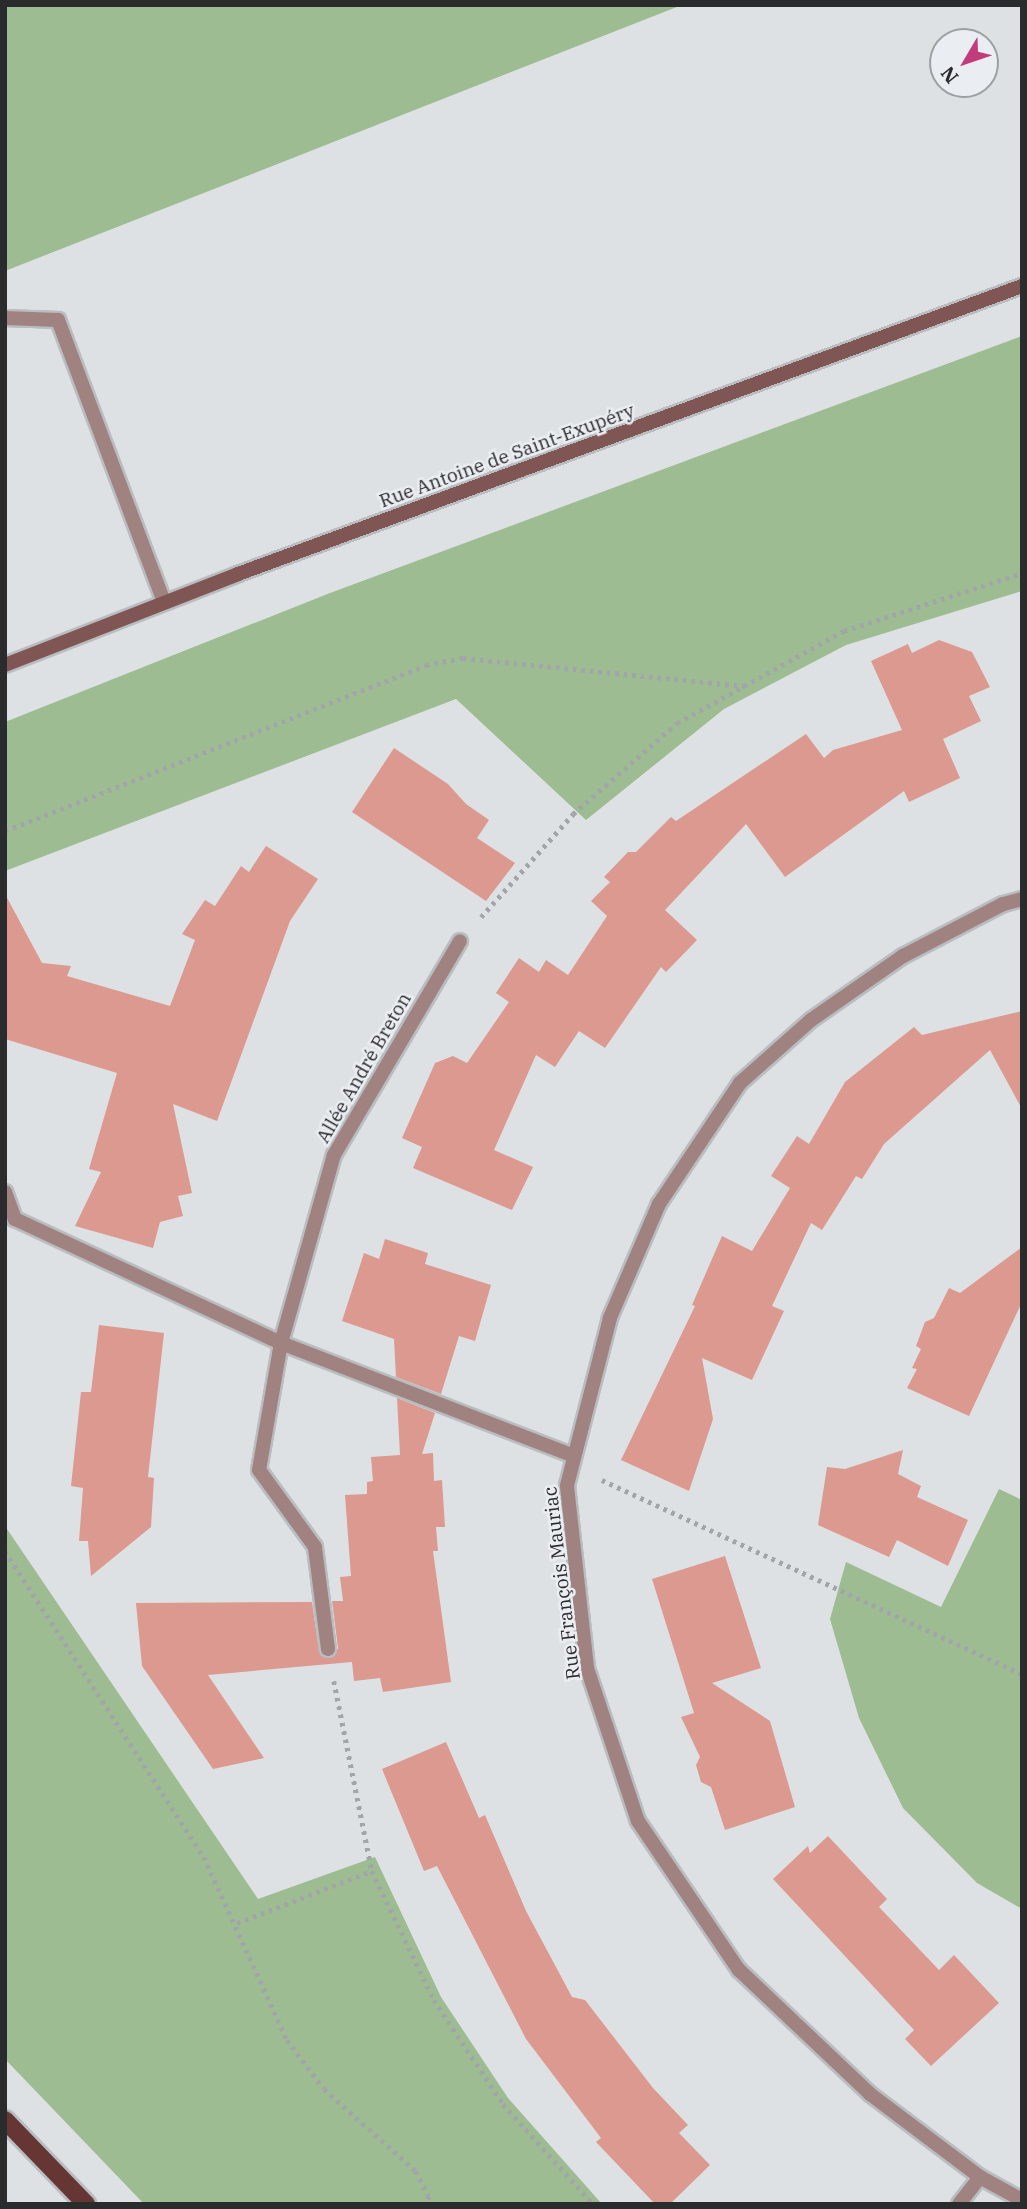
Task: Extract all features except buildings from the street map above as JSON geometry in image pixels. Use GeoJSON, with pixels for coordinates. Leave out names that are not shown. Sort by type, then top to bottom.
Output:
{"type":"FeatureCollection","features":[{"type":"Feature","properties":{"kind":"main road"},"geometry":{"type":"LineString","coordinates":[[5,2120],[86,2204]]}},
{"type":"Feature","properties":{"kind":"street","name":"Rue Antoine de Saint-Exupéry"},"geometry":{"type":"LineString","coordinates":[[5,665],[164,602],[1022,286]]}},
{"type":"Feature","properties":{"kind":"street"},"geometry":{"type":"LineString","coordinates":[[5,318],[58,320],[164,602]]}},
{"type":"Feature","properties":{"kind":"street","name":"Rue François Mauriac"},"geometry":{"type":"LineString","coordinates":[[1022,900],[1003,904],[903,956],[811,1020],[740,1083],[659,1204],[610,1318],[572,1455],[567,1486],[587,1668],[638,1821],[739,1970],[870,2094],[980,2177],[1022,2200]]}},
{"type":"Feature","properties":{"kind":"street","name":"Allée André Breton"},"geometry":{"type":"LineString","coordinates":[[328,1649],[315,1547],[259,1470],[281,1343],[334,1156],[460,941]]}},
{"type":"Feature","properties":{"kind":"street"},"geometry":{"type":"LineString","coordinates":[[5,1192],[15,1219],[281,1343],[572,1455]]}},
{"type":"Feature","properties":{"kind":"street"},"geometry":{"type":"LineString","coordinates":[[959,2204],[980,2177]]}},
{"type":"Feature","properties":{"kind":"path"},"geometry":{"type":"LineString","coordinates":[[460,941],[573,814],[677,723],[844,631],[1022,573]]}},
{"type":"Feature","properties":{"kind":"path"},"geometry":{"type":"LineString","coordinates":[[5,831],[426,665],[463,658],[745,686]]}},
{"type":"Feature","properties":{"kind":"path"},"geometry":{"type":"LineString","coordinates":[[572,1455],[607,1485],[1022,1674]]}},
{"type":"Feature","properties":{"kind":"path"},"geometry":{"type":"LineString","coordinates":[[5,1551],[204,1857],[237,1923],[287,2040],[324,2089],[416,2171],[429,2196],[427,2204]]}},
{"type":"Feature","properties":{"kind":"path"},"geometry":{"type":"LineString","coordinates":[[328,1649],[372,1871],[434,2000],[503,2104],[593,2204]]}},
{"type":"Feature","properties":{"kind":"path"},"geometry":{"type":"LineString","coordinates":[[237,1923],[372,1871]]}},
{"type":"Feature","properties":{"kind":"green space"},"geometry":{"type":"Polygon","coordinates":[[[5,5],[682,5],[5,271],[5,5]]]}},
{"type":"Feature","properties":{"kind":"green space"},"geometry":{"type":"Polygon","coordinates":[[[1022,336],[1022,591],[846,645],[724,709],[586,820],[456,699],[5,871],[5,722],[330,593],[1022,336]]]}},
{"type":"Feature","properties":{"kind":"green space"},"geometry":{"type":"Polygon","coordinates":[[[999,1489],[1022,1500],[1022,1909],[977,1883],[903,1808],[859,1718],[830,1619],[846,1562],[941,1607],[999,1489]]]}},
{"type":"Feature","properties":{"kind":"green space"},"geometry":{"type":"Polygon","coordinates":[[[5,1526],[258,1899],[375,1857],[441,1997],[508,2098],[602,2204],[144,2204],[5,2059],[5,1526]]]}}]}
